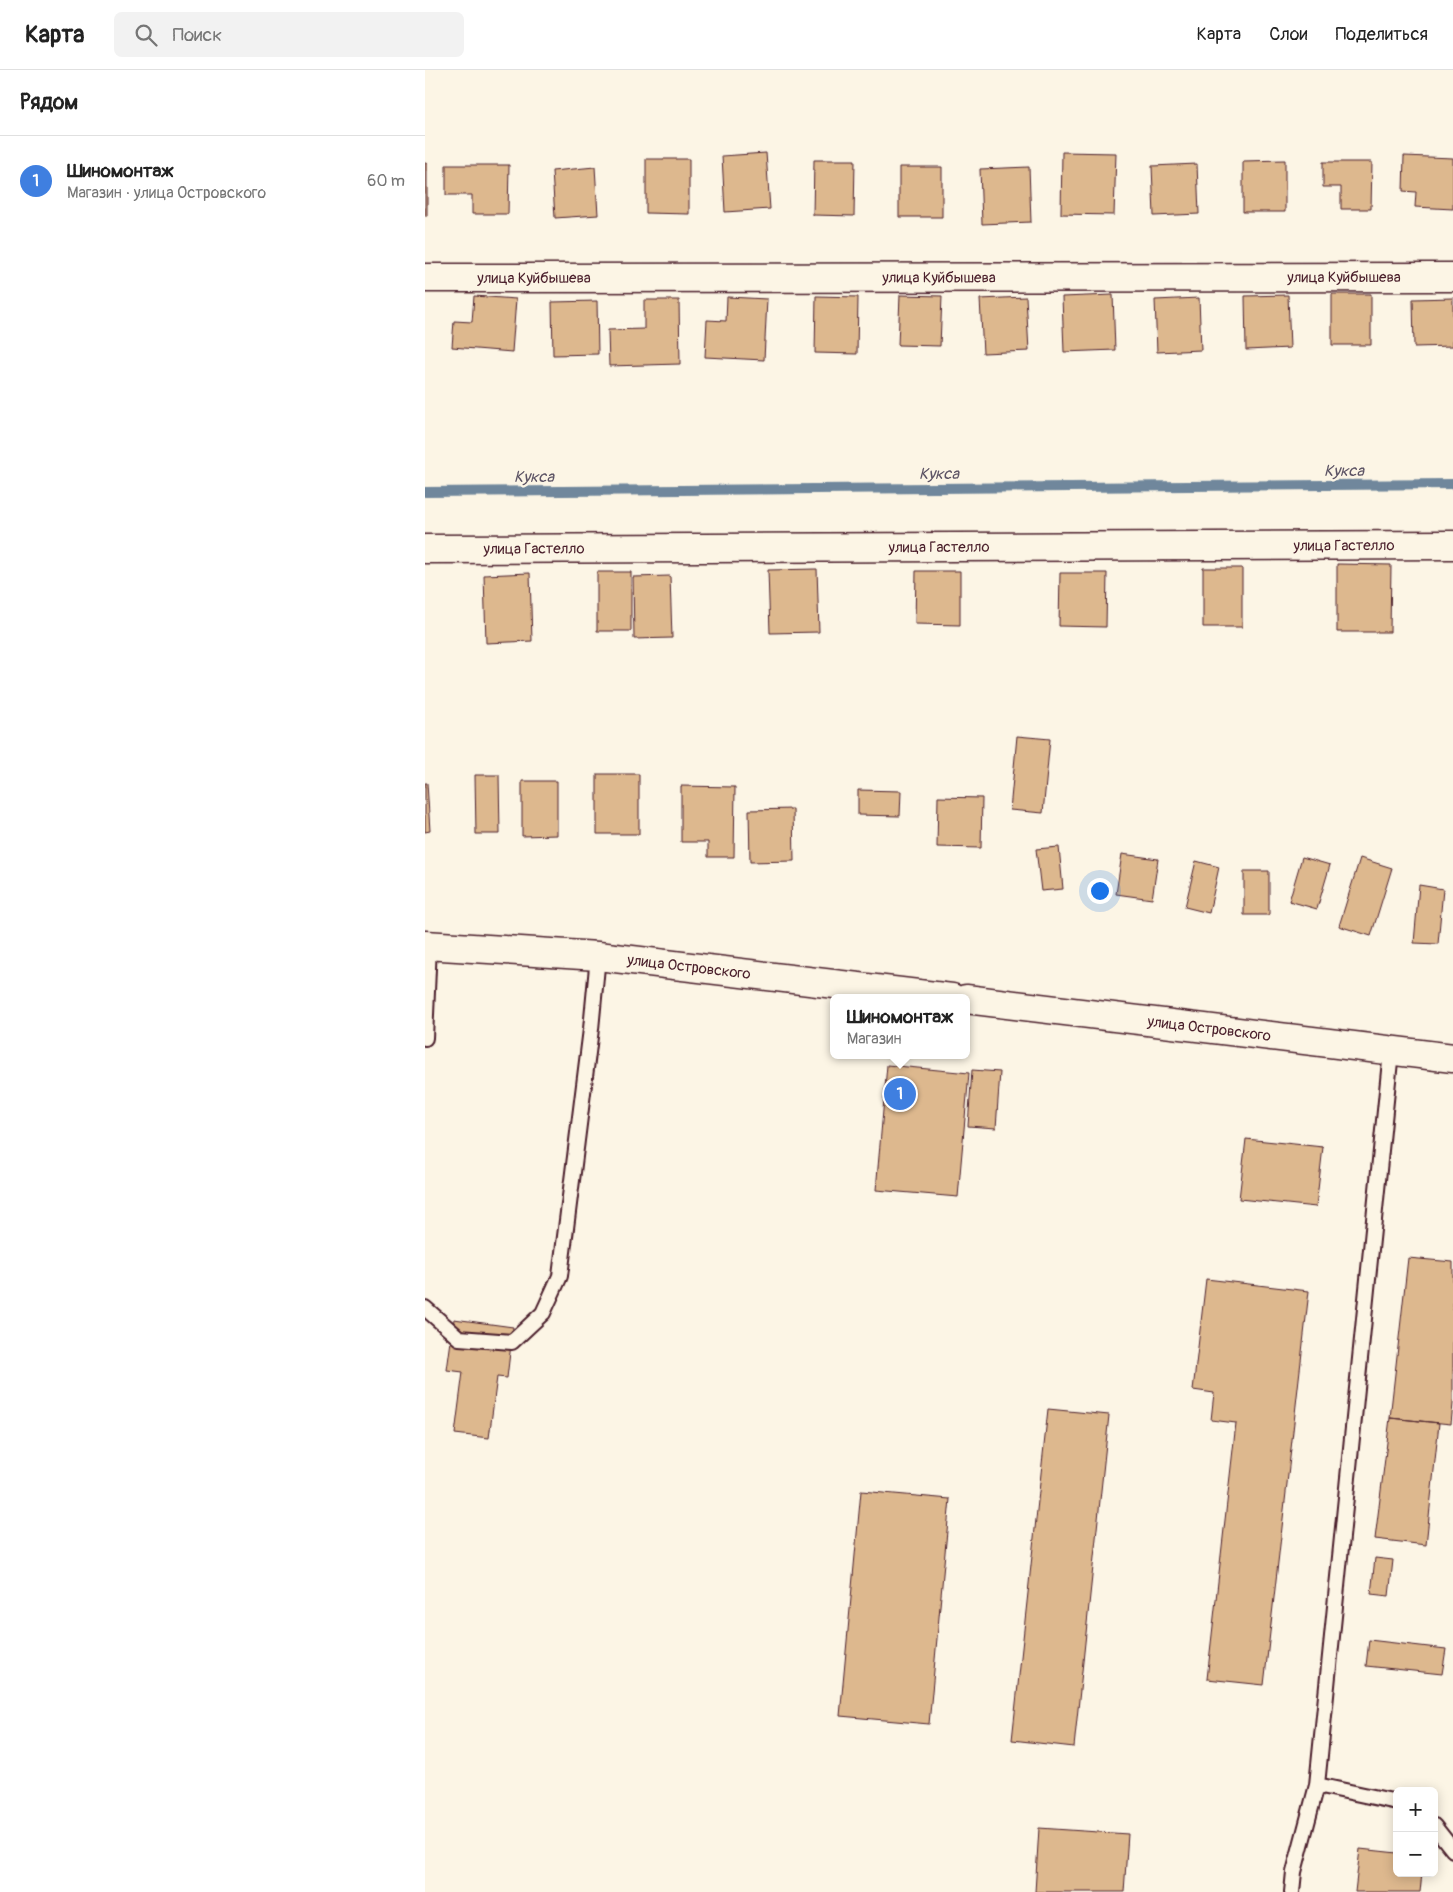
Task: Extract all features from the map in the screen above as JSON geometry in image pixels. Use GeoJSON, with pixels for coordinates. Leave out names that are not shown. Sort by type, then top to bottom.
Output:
{"type":"FeatureCollection","features":[{"type":"Feature","properties":{"kind":"street","name":"улица Куйбышева"},"geometry":{"type":"LineString","coordinates":[[425,278],[1453,277]]}},
{"type":"Feature","properties":{"kind":"street","name":"улица Гастелло"},"geometry":{"type":"LineString","coordinates":[[425,549],[1453,545]]}},
{"type":"Feature","properties":{"kind":"street","name":"улица Островского"},"geometry":{"type":"LineString","coordinates":[[427,945],[598,956],[918,994]]}},
{"type":"Feature","properties":{"kind":"street","name":"улица Островского"},"geometry":{"type":"LineString","coordinates":[[970,1000],[1453,1058]]}},
{"type":"Feature","properties":{"kind":"lane"},"geometry":{"type":"LineString","coordinates":[[425,1038],[427,945]]}},
{"type":"Feature","properties":{"kind":"lane"},"geometry":{"type":"LineString","coordinates":[[425,1308],[459,1338],[512,1342],[543,1313],[560,1276],[591,1029],[598,956]]}},
{"type":"Feature","properties":{"kind":"lane"},"geometry":{"type":"LineString","coordinates":[[1292,1892],[1294,1872],[1317,1785],[1391,1051]]}},
{"type":"Feature","properties":{"kind":"lane"},"geometry":{"type":"LineString","coordinates":[[1317,1785],[1393,1801]]}},
{"type":"Feature","properties":{"kind":"lane"},"geometry":{"type":"LineString","coordinates":[[1438,1831],[1453,1850]]}},
{"type":"Feature","properties":{"kind":"building"},"geometry":{"type":"Polygon","coordinates":[[[1062,152],[1116,153],[1114,215],[1061,214],[1062,152]]]}},
{"type":"Feature","properties":{"kind":"building"},"geometry":{"type":"Polygon","coordinates":[[[766,153],[770,209],[725,212],[722,156],[766,153]]]}},
{"type":"Feature","properties":{"kind":"building"},"geometry":{"type":"Polygon","coordinates":[[[1404,156],[1453,158],[1453,209],[1415,207],[1416,192],[1403,191],[1404,156]]]}},
{"type":"Feature","properties":{"kind":"building"},"geometry":{"type":"Polygon","coordinates":[[[646,159],[689,159],[689,214],[646,213],[646,159]]]}},
{"type":"Feature","properties":{"kind":"building"},"geometry":{"type":"Polygon","coordinates":[[[814,160],[855,160],[854,216],[813,215],[814,160]]]}},
{"type":"Feature","properties":{"kind":"building"},"geometry":{"type":"Polygon","coordinates":[[[1285,160],[1285,212],[1243,212],[1243,161],[1285,160]]]}},
{"type":"Feature","properties":{"kind":"building"},"geometry":{"type":"Polygon","coordinates":[[[1323,162],[1372,162],[1371,209],[1341,209],[1341,187],[1323,187],[1323,162]]]}},
{"type":"Feature","properties":{"kind":"building"},"geometry":{"type":"Polygon","coordinates":[[[425,163],[427,163],[427,216],[425,216],[425,163]]]}},
{"type":"Feature","properties":{"kind":"building"},"geometry":{"type":"Polygon","coordinates":[[[1197,164],[1199,214],[1154,216],[1152,166],[1197,164]]]}},
{"type":"Feature","properties":{"kind":"building"},"geometry":{"type":"Polygon","coordinates":[[[446,165],[509,165],[508,214],[472,214],[472,195],[446,195],[446,165]]]}},
{"type":"Feature","properties":{"kind":"building"},"geometry":{"type":"Polygon","coordinates":[[[595,167],[598,215],[555,218],[552,171],[595,167]]]}},
{"type":"Feature","properties":{"kind":"building"},"geometry":{"type":"Polygon","coordinates":[[[899,167],[942,167],[942,217],[899,217],[899,167]]]}},
{"type":"Feature","properties":{"kind":"building"},"geometry":{"type":"Polygon","coordinates":[[[1029,167],[1031,222],[982,224],[980,169],[1029,167]]]}},
{"type":"Feature","properties":{"kind":"building"},"geometry":{"type":"Polygon","coordinates":[[[1332,294],[1371,294],[1371,345],[1332,345],[1332,294]]]}},
{"type":"Feature","properties":{"kind":"building"},"geometry":{"type":"Polygon","coordinates":[[[900,295],[942,296],[940,346],[898,345],[900,295]]]}},
{"type":"Feature","properties":{"kind":"building"},"geometry":{"type":"Polygon","coordinates":[[[1113,295],[1115,350],[1064,352],[1062,297],[1113,295]]]}},
{"type":"Feature","properties":{"kind":"building"},"geometry":{"type":"Polygon","coordinates":[[[1288,295],[1290,348],[1246,350],[1245,296],[1288,295]]]}},
{"type":"Feature","properties":{"kind":"building"},"geometry":{"type":"Polygon","coordinates":[[[474,296],[516,299],[512,352],[452,347],[454,321],[472,322],[474,296]]]}},
{"type":"Feature","properties":{"kind":"building"},"geometry":{"type":"Polygon","coordinates":[[[816,296],[858,297],[857,354],[815,353],[816,296]]]}},
{"type":"Feature","properties":{"kind":"building"},"geometry":{"type":"Polygon","coordinates":[[[727,297],[767,299],[764,360],[705,357],[707,320],[726,321],[727,297]]]}},
{"type":"Feature","properties":{"kind":"building"},"geometry":{"type":"Polygon","coordinates":[[[1026,297],[1029,351],[983,353],[980,299],[1026,297]]]}},
{"type":"Feature","properties":{"kind":"building"},"geometry":{"type":"Polygon","coordinates":[[[1199,298],[1201,350],[1157,352],[1155,300],[1199,298]]]}},
{"type":"Feature","properties":{"kind":"building"},"geometry":{"type":"Polygon","coordinates":[[[1453,298],[1453,346],[1414,347],[1413,299],[1453,298]]]}},
{"type":"Feature","properties":{"kind":"building"},"geometry":{"type":"Polygon","coordinates":[[[644,300],[679,300],[680,364],[609,366],[608,330],[644,329],[644,300]]]}},
{"type":"Feature","properties":{"kind":"building"},"geometry":{"type":"Polygon","coordinates":[[[597,301],[598,354],[553,355],[552,302],[597,301]]]}},
{"type":"Feature","properties":{"kind":"building"},"geometry":{"type":"Polygon","coordinates":[[[1337,564],[1391,565],[1390,632],[1337,632],[1337,564]]]}},
{"type":"Feature","properties":{"kind":"building"},"geometry":{"type":"Polygon","coordinates":[[[1203,568],[1242,568],[1242,627],[1203,627],[1203,568]]]}},
{"type":"Feature","properties":{"kind":"building"},"geometry":{"type":"Polygon","coordinates":[[[817,569],[819,632],[770,633],[768,570],[817,569]]]}},
{"type":"Feature","properties":{"kind":"building"},"geometry":{"type":"Polygon","coordinates":[[[916,571],[960,571],[960,625],[915,624],[916,571]]]}},
{"type":"Feature","properties":{"kind":"building"},"geometry":{"type":"Polygon","coordinates":[[[597,572],[631,572],[631,631],[597,631],[597,572]]]}},
{"type":"Feature","properties":{"kind":"building"},"geometry":{"type":"Polygon","coordinates":[[[530,573],[532,641],[486,643],[484,575],[530,573]]]}},
{"type":"Feature","properties":{"kind":"building"},"geometry":{"type":"Polygon","coordinates":[[[1060,573],[1107,573],[1106,627],[1059,626],[1060,573]]]}},
{"type":"Feature","properties":{"kind":"building"},"geometry":{"type":"Polygon","coordinates":[[[670,576],[672,638],[634,639],[633,577],[670,576]]]}},
{"type":"Feature","properties":{"kind":"building"},"geometry":{"type":"Polygon","coordinates":[[[1017,736],[1050,739],[1043,813],[1010,810],[1017,736]]]}},
{"type":"Feature","properties":{"kind":"building"},"geometry":{"type":"Polygon","coordinates":[[[597,774],[639,774],[639,834],[597,834],[597,774]]]}},
{"type":"Feature","properties":{"kind":"building"},"geometry":{"type":"Polygon","coordinates":[[[475,775],[499,775],[500,834],[476,834],[475,775]]]}},
{"type":"Feature","properties":{"kind":"building"},"geometry":{"type":"Polygon","coordinates":[[[522,781],[557,781],[557,835],[522,836],[522,781]]]}},
{"type":"Feature","properties":{"kind":"building"},"geometry":{"type":"Polygon","coordinates":[[[425,783],[427,783],[430,831],[425,832],[425,783]]]}},
{"type":"Feature","properties":{"kind":"building"},"geometry":{"type":"Polygon","coordinates":[[[681,786],[735,787],[734,857],[708,857],[708,842],[681,842],[681,786]]]}},
{"type":"Feature","properties":{"kind":"building"},"geometry":{"type":"Polygon","coordinates":[[[858,790],[901,791],[900,816],[858,815],[858,790]]]}},
{"type":"Feature","properties":{"kind":"building"},"geometry":{"type":"Polygon","coordinates":[[[938,797],[982,798],[981,848],[937,847],[938,797]]]}},
{"type":"Feature","properties":{"kind":"building"},"geometry":{"type":"Polygon","coordinates":[[[793,809],[794,861],[750,862],[749,810],[793,809]]]}},
{"type":"Feature","properties":{"kind":"building"},"geometry":{"type":"Polygon","coordinates":[[[1059,847],[1063,889],[1041,891],[1036,849],[1059,847]]]}},
{"type":"Feature","properties":{"kind":"building"},"geometry":{"type":"Polygon","coordinates":[[[1122,854],[1158,859],[1152,899],[1116,894],[1122,854]]]}},
{"type":"Feature","properties":{"kind":"building"},"geometry":{"type":"Polygon","coordinates":[[[1302,857],[1330,865],[1317,909],[1289,901],[1302,857]]]}},
{"type":"Feature","properties":{"kind":"building"},"geometry":{"type":"Polygon","coordinates":[[[1360,858],[1392,868],[1371,936],[1339,926],[1360,858]]]}},
{"type":"Feature","properties":{"kind":"building"},"geometry":{"type":"Polygon","coordinates":[[[1196,861],[1219,867],[1209,913],[1185,907],[1196,861]]]}},
{"type":"Feature","properties":{"kind":"building"},"geometry":{"type":"Polygon","coordinates":[[[1244,871],[1269,871],[1269,915],[1244,915],[1244,871]]]}},
{"type":"Feature","properties":{"kind":"building"},"geometry":{"type":"Polygon","coordinates":[[[1419,885],[1443,889],[1438,944],[1414,943],[1419,885]]]}},
{"type":"Feature","properties":{"kind":"building"},"geometry":{"type":"Polygon","coordinates":[[[887,1065],[969,1073],[958,1197],[876,1190],[887,1065]]]}},
{"type":"Feature","properties":{"kind":"building"},"geometry":{"type":"Polygon","coordinates":[[[972,1070],[1000,1072],[996,1128],[968,1126],[972,1070]]]}},
{"type":"Feature","properties":{"kind":"building"},"geometry":{"type":"Polygon","coordinates":[[[1246,1139],[1323,1147],[1316,1207],[1239,1199],[1246,1139]]]}},
{"type":"Feature","properties":{"kind":"building"},"geometry":{"type":"Polygon","coordinates":[[[1408,1258],[1453,1262],[1453,1404],[1451,1424],[1390,1418],[1408,1258]]]}},
{"type":"Feature","properties":{"kind":"building"},"geometry":{"type":"Polygon","coordinates":[[[1206,1279],[1309,1291],[1264,1685],[1207,1679],[1236,1423],[1211,1420],[1214,1393],[1193,1390],[1206,1279]]]}},
{"type":"Feature","properties":{"kind":"building"},"geometry":{"type":"Polygon","coordinates":[[[454,1319],[513,1327],[507,1378],[497,1377],[489,1438],[455,1434],[463,1372],[447,1370],[454,1319]]]}},
{"type":"Feature","properties":{"kind":"building"},"geometry":{"type":"Polygon","coordinates":[[[1048,1409],[1109,1415],[1074,1747],[1012,1740],[1048,1409]]]}},
{"type":"Feature","properties":{"kind":"building"},"geometry":{"type":"Polygon","coordinates":[[[1390,1418],[1439,1423],[1426,1545],[1375,1539],[1390,1418]]]}},
{"type":"Feature","properties":{"kind":"building"},"geometry":{"type":"Polygon","coordinates":[[[861,1491],[950,1499],[929,1724],[840,1716],[861,1491]]]}},
{"type":"Feature","properties":{"kind":"building"},"geometry":{"type":"Polygon","coordinates":[[[1375,1558],[1393,1560],[1389,1596],[1371,1594],[1375,1558]]]}},
{"type":"Feature","properties":{"kind":"building"},"geometry":{"type":"Polygon","coordinates":[[[1369,1640],[1446,1649],[1442,1674],[1366,1666],[1369,1640]]]}},
{"type":"Feature","properties":{"kind":"building"},"geometry":{"type":"Polygon","coordinates":[[[1039,1828],[1128,1834],[1124,1892],[1035,1892],[1039,1828]]]}},
{"type":"Feature","properties":{"kind":"building"},"geometry":{"type":"Polygon","coordinates":[[[1360,1849],[1393,1853],[1393,1877],[1422,1877],[1420,1892],[1355,1892],[1360,1849]]]}},
{"type":"Feature","properties":{"kind":"waterway","name":"Кукса"},"geometry":{"type":"LineString","coordinates":[[425,492],[1453,484]]}},
{"type":"Feature","properties":{"kind":"place","name":"Шиномонтаж"},"geometry":{"type":"Point","coordinates":[900,1094]}}]}
